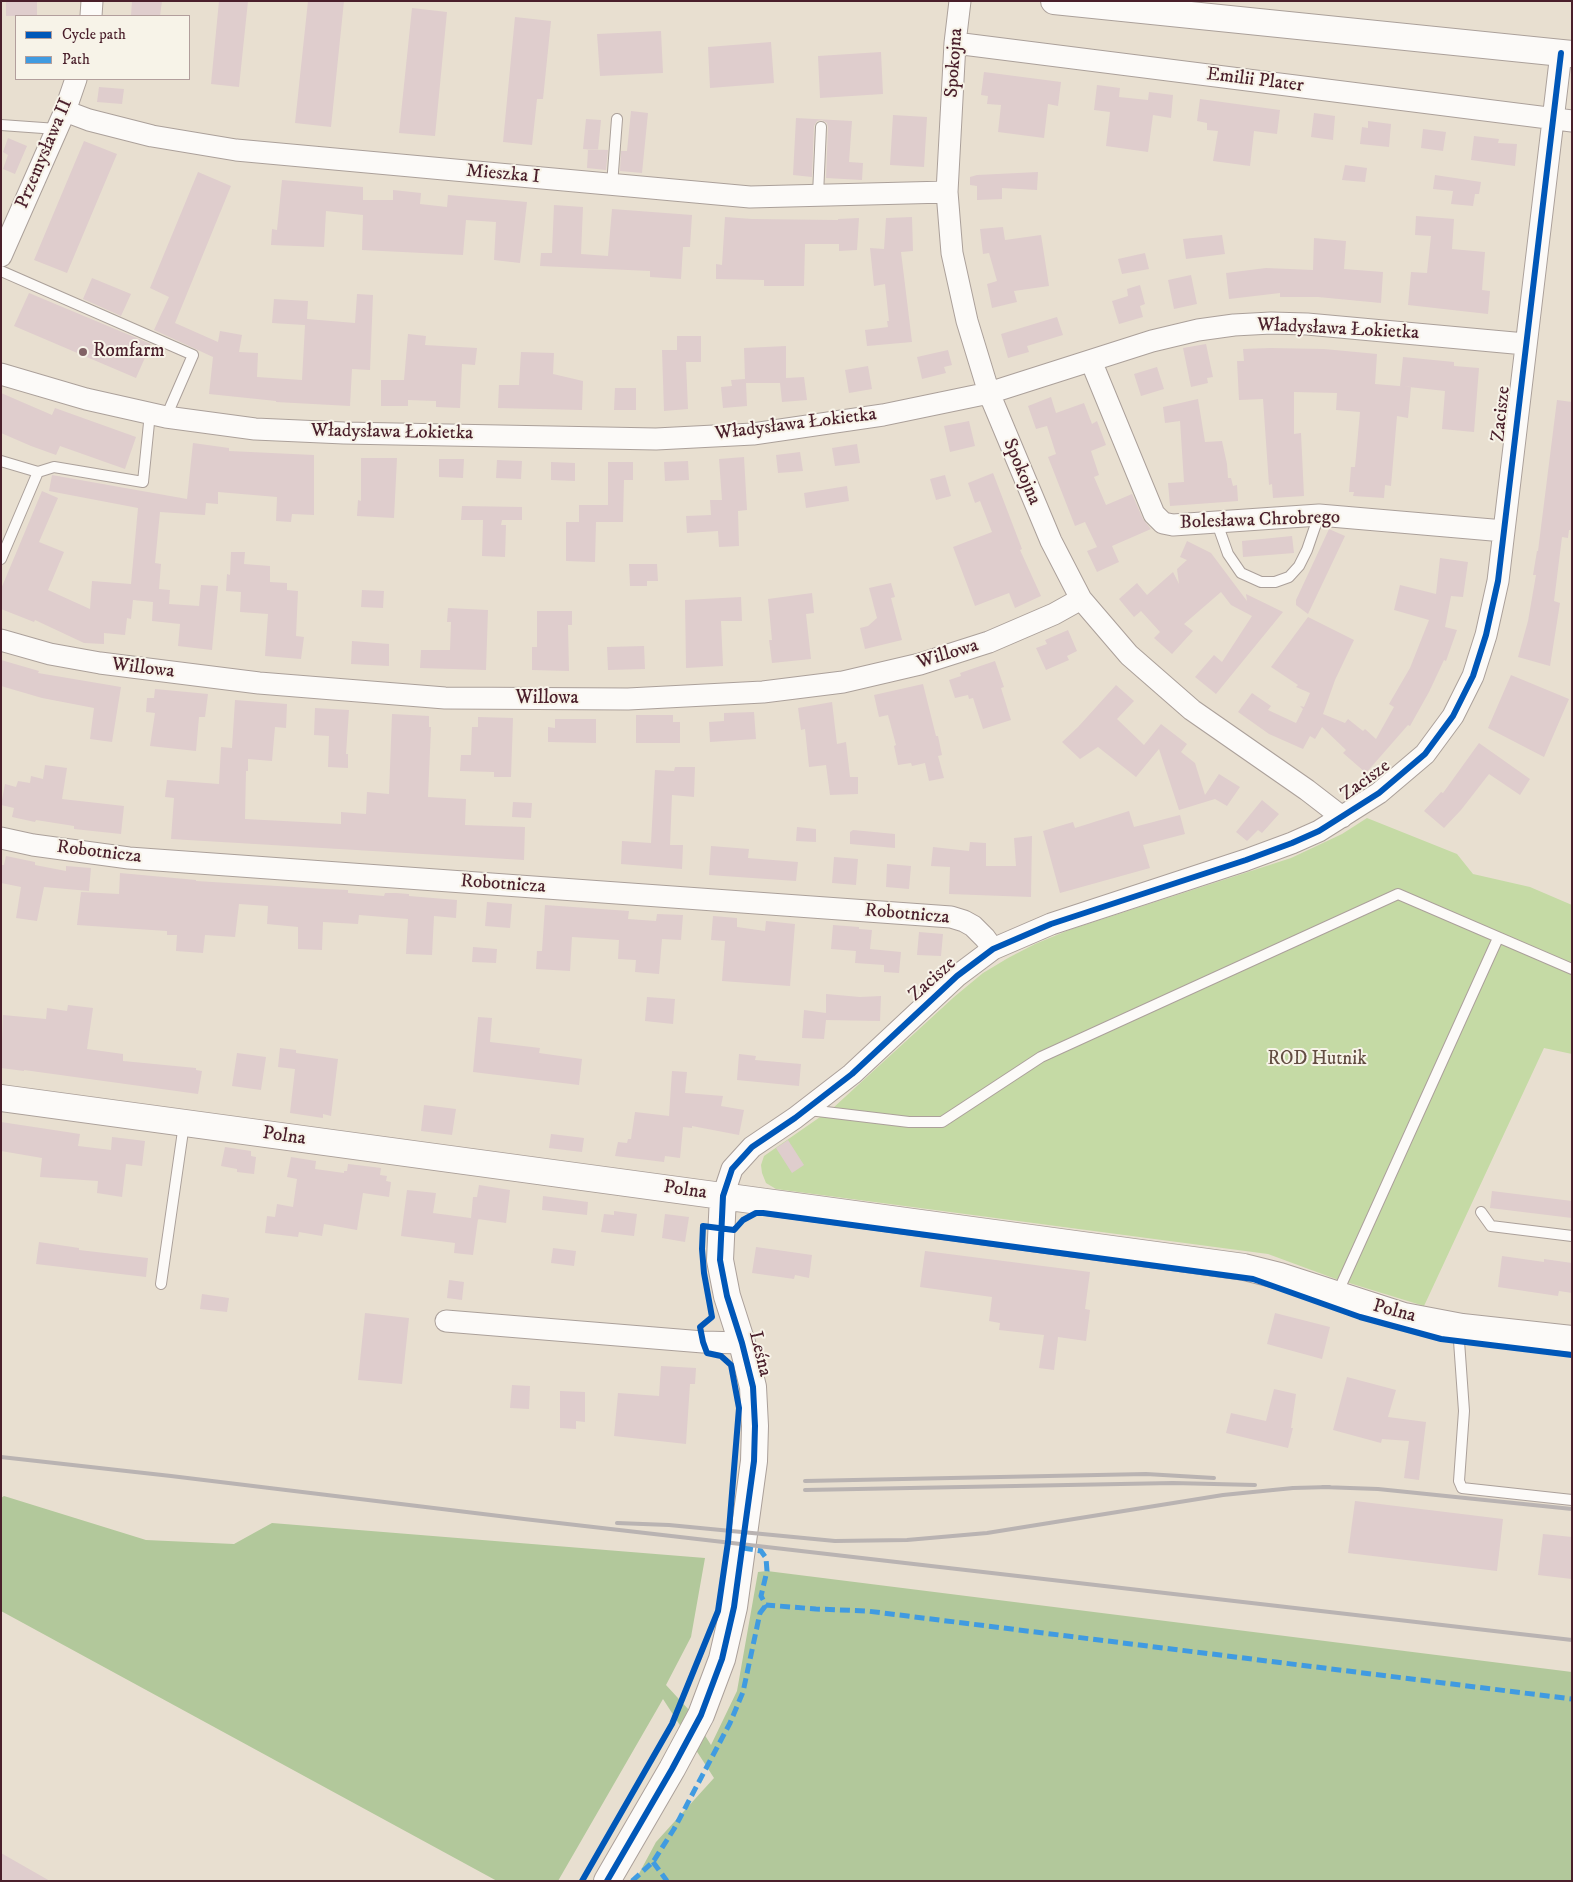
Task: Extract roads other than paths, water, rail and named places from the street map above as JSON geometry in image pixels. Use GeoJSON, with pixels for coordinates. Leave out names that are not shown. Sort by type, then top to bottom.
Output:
{"type":"FeatureCollection","features":[{"type":"Feature","properties":{"kind":"street"},"geometry":{"type":"LineString","coordinates":[[91,15],[92,1]]}},
{"type":"Feature","properties":{"kind":"street","name":"Spokojna"},"geometry":{"type":"LineString","coordinates":[[960,1],[955,43],[947,192],[952,253],[967,321],[989,393],[1051,541],[1081,599],[1129,655],[1192,710],[1307,790],[1342,817]]}},
{"type":"Feature","properties":{"kind":"street"},"geometry":{"type":"LineString","coordinates":[[1054,1],[1566,53]]}},
{"type":"Feature","properties":{"kind":"street","name":"Emilii Plater"},"geometry":{"type":"LineString","coordinates":[[955,43],[1563,120]]}},
{"type":"Feature","properties":{"kind":"street","name":"Zacisze"},"geometry":{"type":"LineString","coordinates":[[723,1196],[732,1169],[752,1147],[807,1110],[852,1074],[958,976],[993,949],[1051,924],[1292,843],[1319,831],[1379,793],[1425,754],[1453,716],[1473,676],[1486,635],[1498,581],[1525,344],[1563,120],[1566,53]]}},
{"type":"Feature","properties":{"kind":"street","name":"Przemysława II"},"geometry":{"type":"LineString","coordinates":[[1,256],[61,120],[76,80]]}},
{"type":"Feature","properties":{"kind":"street","name":"Mieszka I"},"geometry":{"type":"LineString","coordinates":[[61,120],[89,120],[152,136],[236,150],[750,197],[947,192]]}},
{"type":"Feature","properties":{"kind":"street","name":"Władysława Łokietka"},"geometry":{"type":"LineString","coordinates":[[1,374],[86,400],[158,415],[255,429],[344,433],[656,439],[753,434],[883,415],[989,393],[1152,341],[1198,330],[1271,323],[1307,324],[1525,344]]}},
{"type":"Feature","properties":{"kind":"street","name":"Bolesława Chrobrego"},"geometry":{"type":"LineString","coordinates":[[1091,361],[1154,514],[1163,522],[1173,525],[1217,523],[1318,514],[1504,531]]}},
{"type":"Feature","properties":{"kind":"street","name":"Willowa"},"geometry":{"type":"LineString","coordinates":[[1,640],[50,654],[100,663],[259,684],[445,698],[628,699],[763,692],[843,682],[920,664],[990,642],[1054,614],[1081,599]]}},
{"type":"Feature","properties":{"kind":"street","name":"Robotnicza"},"geometry":{"type":"LineString","coordinates":[[1,838],[33,845],[129,858],[951,917],[973,926],[993,949]]}},
{"type":"Feature","properties":{"kind":"street","name":"Polna"},"geometry":{"type":"LineString","coordinates":[[1,1098],[1244,1267],[1280,1276],[1404,1316],[1462,1327],[1572,1339]]}},
{"type":"Feature","properties":{"kind":"street","name":"Leśna"},"geometry":{"type":"LineString","coordinates":[[607,1881],[672,1770],[701,1715],[722,1659],[734,1607],[754,1461],[755,1426],[753,1388],[742,1343],[727,1296],[720,1260],[723,1196]]}},
{"type":"Feature","properties":{"kind":"street"},"geometry":{"type":"LineString","coordinates":[[446,1321],[703,1342],[742,1343]]}},
{"type":"Feature","properties":{"kind":"lane"},"geometry":{"type":"LineString","coordinates":[[612,185],[617,119]]}},
{"type":"Feature","properties":{"kind":"lane"},"geometry":{"type":"LineString","coordinates":[[1,126],[61,120]]}},
{"type":"Feature","properties":{"kind":"lane"},"geometry":{"type":"LineString","coordinates":[[818,195],[821,127]]}},
{"type":"Feature","properties":{"kind":"lane"},"geometry":{"type":"LineString","coordinates":[[1,271],[193,355],[158,415],[143,482],[54,467],[38,472],[1,460]]}},
{"type":"Feature","properties":{"kind":"lane"},"geometry":{"type":"LineString","coordinates":[[1,559],[38,472]]}},
{"type":"Feature","properties":{"kind":"lane"},"geometry":{"type":"LineString","coordinates":[[1217,523],[1228,554],[1241,572],[1261,582],[1275,582],[1289,577],[1299,566],[1307,550],[1318,514]]}},
{"type":"Feature","properties":{"kind":"lane"},"geometry":{"type":"LineString","coordinates":[[807,1110],[909,1122],[942,1122],[1042,1057],[1398,894],[1572,969]]}},
{"type":"Feature","properties":{"kind":"lane"},"geometry":{"type":"LineString","coordinates":[[1337,1295],[1498,938]]}},
{"type":"Feature","properties":{"kind":"lane"},"geometry":{"type":"LineString","coordinates":[[161,1284],[184,1123]]}},
{"type":"Feature","properties":{"kind":"lane"},"geometry":{"type":"LineString","coordinates":[[1481,1212],[1491,1226],[1572,1236]]}},
{"type":"Feature","properties":{"kind":"lane"},"geometry":{"type":"LineString","coordinates":[[1462,1327],[1458,1341],[1464,1411],[1459,1481],[1462,1488],[1572,1500]]}},
{"type":"Feature","properties":{"kind":"railway"},"geometry":{"type":"LineString","coordinates":[[1,1457],[1572,1640]]}},
{"type":"Feature","properties":{"kind":"railway"},"geometry":{"type":"LineString","coordinates":[[805,1481],[1146,1474],[1214,1478]]}},
{"type":"Feature","properties":{"kind":"railway"},"geometry":{"type":"LineString","coordinates":[[805,1490],[1173,1483],[1255,1485]]}},
{"type":"Feature","properties":{"kind":"railway"},"geometry":{"type":"LineString","coordinates":[[1322,1487],[1378,1489],[1572,1509]]}},
{"type":"Feature","properties":{"kind":"railway"},"geometry":{"type":"LineString","coordinates":[[617,1523],[669,1525],[835,1541],[907,1540],[987,1533],[1223,1495],[1293,1488],[1330,1487]]}},
{"type":"Feature","properties":{"kind":"place","name":"Romfarm"},"geometry":{"type":"Point","coordinates":[83,352]}},
{"type":"Feature","properties":{"kind":"park label","name":"ROD Hutnik"},"geometry":{"type":"Point","coordinates":[1317,1060]}}]}
